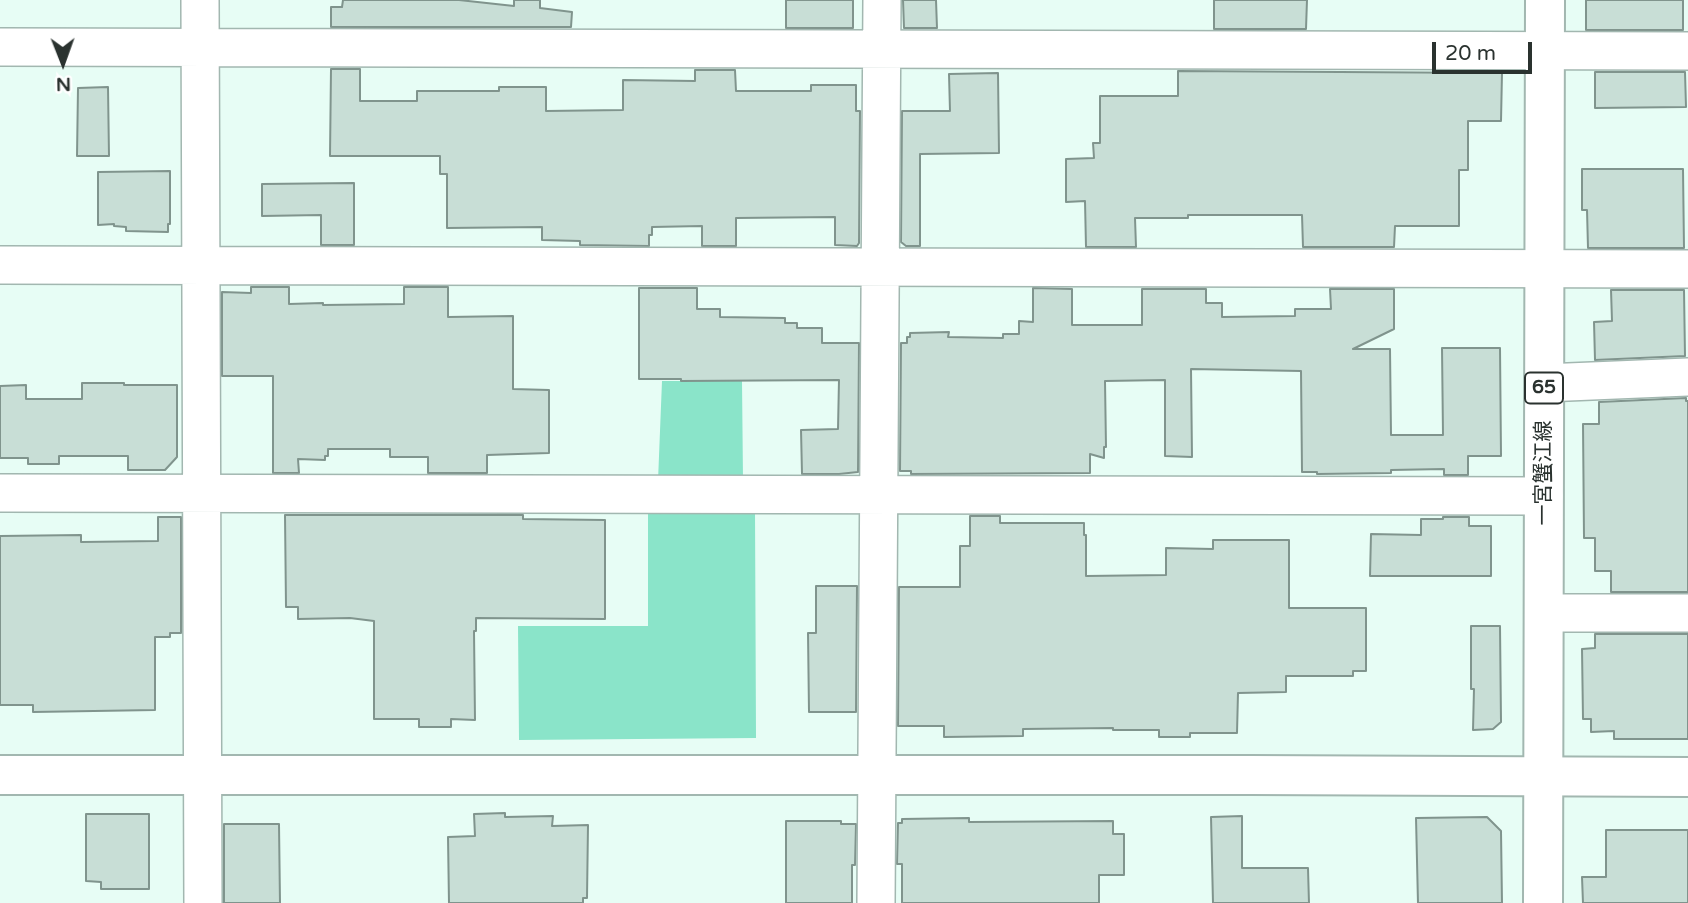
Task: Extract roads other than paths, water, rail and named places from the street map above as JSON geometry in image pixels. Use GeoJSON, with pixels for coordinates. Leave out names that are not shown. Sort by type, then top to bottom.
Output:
{"type":"FeatureCollection","features":[{"type":"Feature","properties":{"kind":"street"},"geometry":{"type":"LineString","coordinates":[[200,0],[203,903]]}},
{"type":"Feature","properties":{"kind":"street"},"geometry":{"type":"LineString","coordinates":[[876,903],[882,0]]}},
{"type":"Feature","properties":{"kind":"street","name":"一宮蟹江線"},"geometry":{"type":"LineString","coordinates":[[1543,903],[1545,0]]}},
{"type":"Feature","properties":{"kind":"street"},"geometry":{"type":"LineString","coordinates":[[0,47],[1688,51]]}},
{"type":"Feature","properties":{"kind":"street"},"geometry":{"type":"LineString","coordinates":[[0,265],[1688,269]]}},
{"type":"Feature","properties":{"kind":"street"},"geometry":{"type":"LineString","coordinates":[[1544,383],[1688,377]]}},
{"type":"Feature","properties":{"kind":"street"},"geometry":{"type":"LineString","coordinates":[[0,494],[1544,496]]}},
{"type":"Feature","properties":{"kind":"street"},"geometry":{"type":"LineString","coordinates":[[1544,613],[1688,613]]}},
{"type":"Feature","properties":{"kind":"street"},"geometry":{"type":"LineString","coordinates":[[0,775],[1688,777]]}}]}
